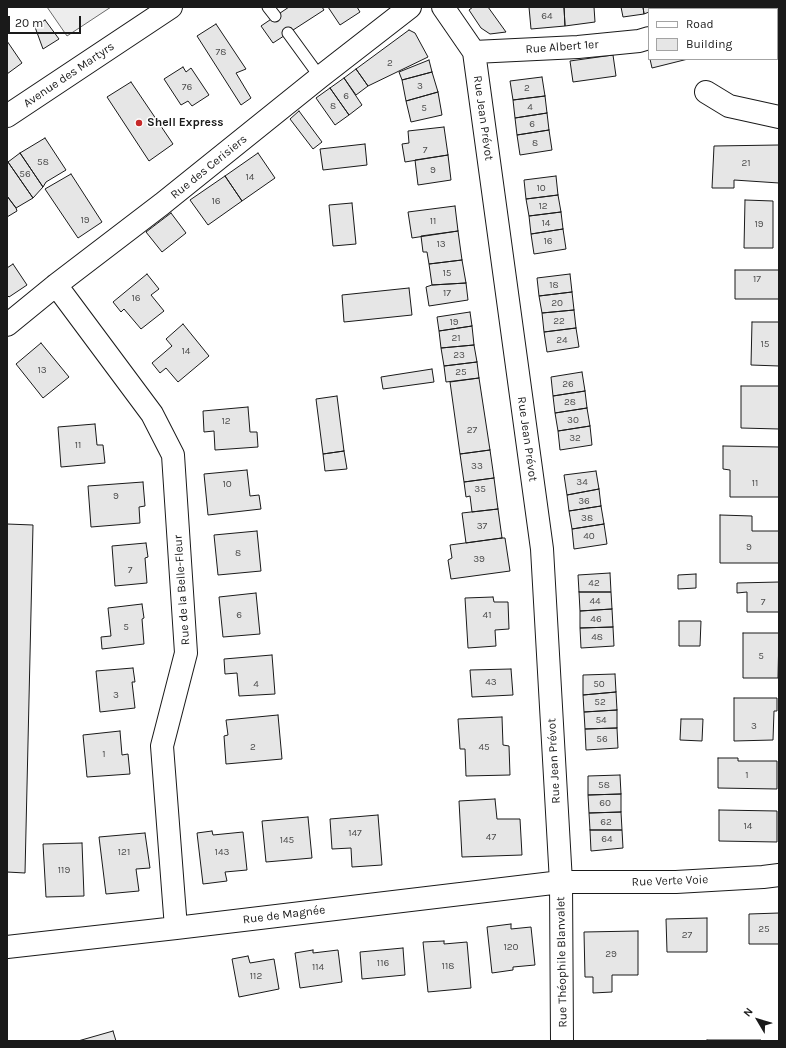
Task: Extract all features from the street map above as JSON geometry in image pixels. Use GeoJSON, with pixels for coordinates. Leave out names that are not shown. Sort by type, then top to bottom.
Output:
{"type":"FeatureCollection","features":[{"type":"Feature","properties":{"kind":"street","name":"Avenue des Martyrs"},"geometry":{"type":"LineString","coordinates":[[7,116],[172,7]]}},
{"type":"Feature","properties":{"kind":"street","name":"Rue des Cerisiers"},"geometry":{"type":"LineString","coordinates":[[7,325],[410,7]]}},
{"type":"Feature","properties":{"kind":"street","name":"Rue Jean Prévot"},"geometry":{"type":"LineString","coordinates":[[443,7],[474,52],[542,549],[561,882]]}},
{"type":"Feature","properties":{"kind":"street","name":"Rue Albert 1er"},"geometry":{"type":"LineString","coordinates":[[474,52],[578,47],[639,41],[648,38]]}},
{"type":"Feature","properties":{"kind":"street"},"geometry":{"type":"LineString","coordinates":[[706,92],[729,106],[779,117]]}},
{"type":"Feature","properties":{"kind":"street","name":"Rue de la Belle-Fleur"},"geometry":{"type":"LineString","coordinates":[[56,285],[152,414],[173,455],[186,652],[162,746],[176,928]]}},
{"type":"Feature","properties":{"kind":"street","name":"Rue Verte Voie"},"geometry":{"type":"LineString","coordinates":[[561,882],[676,882],[779,875]]}},
{"type":"Feature","properties":{"kind":"street","name":"Rue de Magnée"},"geometry":{"type":"LineString","coordinates":[[7,947],[561,882]]}},
{"type":"Feature","properties":{"kind":"street","name":"Rue Théophile Blanvalet"},"geometry":{"type":"LineString","coordinates":[[561,882],[562,1041]]}},
{"type":"Feature","properties":{"kind":"lane"},"geometry":{"type":"LineString","coordinates":[[288,33],[320,77]]}},
{"type":"Feature","properties":{"kind":"shaded area"},"geometry":{"type":"Polygon","coordinates":[[[47,7],[111,7],[67,36],[47,7]]]}},
{"type":"Feature","properties":{"kind":"building"},"geometry":{"type":"Polygon","coordinates":[[[289,7],[322,7],[324,10],[273,43],[261,26],[289,7]]]}},
{"type":"Feature","properties":{"kind":"building"},"geometry":{"type":"Polygon","coordinates":[[[328,7],[357,7],[360,12],[340,25],[328,7]]]}},
{"type":"Feature","properties":{"kind":"building"},"geometry":{"type":"Polygon","coordinates":[[[473,7],[488,7],[506,32],[490,34],[481,28],[469,10],[473,7]]]}},
{"type":"Feature","properties":{"kind":"building"},"geometry":{"type":"Polygon","coordinates":[[[529,7],[564,7],[565,26],[531,29],[529,7]]]}},
{"type":"Feature","properties":{"kind":"building"},"geometry":{"type":"Polygon","coordinates":[[[564,7],[594,7],[595,22],[565,26],[564,7]]]}},
{"type":"Feature","properties":{"kind":"building"},"geometry":{"type":"Polygon","coordinates":[[[621,7],[643,7],[644,14],[623,17],[621,7]]]}},
{"type":"Feature","properties":{"kind":"building"},"geometry":{"type":"Polygon","coordinates":[[[643,7],[671,7],[648,8],[648,12],[644,14],[643,7]]]}},
{"type":"Feature","properties":{"kind":"building"},"geometry":{"type":"Polygon","coordinates":[[[776,7],[776,8],[762,8],[776,7]]]}},
{"type":"Feature","properties":{"kind":"building"},"geometry":{"type":"Polygon","coordinates":[[[778,11],[779,13],[778,36],[778,11]]]}},
{"type":"Feature","properties":{"kind":"building"},"geometry":{"type":"Polygon","coordinates":[[[45,20],[59,39],[43,49],[35,27],[45,20]]]}},
{"type":"Feature","properties":{"kind":"building"},"geometry":{"type":"Polygon","coordinates":[[[216,24],[246,69],[236,73],[251,98],[241,105],[197,36],[216,24]]]}},
{"type":"Feature","properties":{"kind":"building"},"geometry":{"type":"Polygon","coordinates":[[[409,30],[415,33],[428,57],[368,86],[356,69],[409,30]]]}},
{"type":"Feature","properties":{"kind":"building"},"geometry":{"type":"Polygon","coordinates":[[[7,41],[22,63],[7,74],[7,41]]]}},
{"type":"Feature","properties":{"kind":"building"},"geometry":{"type":"Polygon","coordinates":[[[613,55],[616,76],[573,82],[570,61],[613,55]]]}},
{"type":"Feature","properties":{"kind":"building"},"geometry":{"type":"Polygon","coordinates":[[[429,60],[432,72],[402,80],[399,72],[429,60]]]}},
{"type":"Feature","properties":{"kind":"building"},"geometry":{"type":"Polygon","coordinates":[[[650,60],[684,60],[652,68],[650,60]]]}},
{"type":"Feature","properties":{"kind":"building"},"geometry":{"type":"Polygon","coordinates":[[[183,67],[186,72],[191,68],[209,95],[192,106],[188,101],[181,105],[164,79],[183,67]]]}},
{"type":"Feature","properties":{"kind":"building"},"geometry":{"type":"Polygon","coordinates":[[[356,69],[368,86],[356,95],[344,78],[356,69]]]}},
{"type":"Feature","properties":{"kind":"building"},"geometry":{"type":"Polygon","coordinates":[[[432,72],[438,92],[406,101],[402,80],[432,72]]]}},
{"type":"Feature","properties":{"kind":"building"},"geometry":{"type":"Polygon","coordinates":[[[542,77],[545,96],[513,100],[510,81],[542,77]]]}},
{"type":"Feature","properties":{"kind":"building"},"geometry":{"type":"Polygon","coordinates":[[[344,78],[362,105],[349,115],[330,88],[344,78]]]}},
{"type":"Feature","properties":{"kind":"building"},"geometry":{"type":"Polygon","coordinates":[[[131,82],[173,144],[149,161],[107,97],[131,82]]]}},
{"type":"Feature","properties":{"kind":"building"},"geometry":{"type":"Polygon","coordinates":[[[330,88],[349,115],[335,125],[316,98],[330,88]]]}},
{"type":"Feature","properties":{"kind":"building"},"geometry":{"type":"Polygon","coordinates":[[[438,92],[442,115],[411,122],[406,101],[438,92]]]}},
{"type":"Feature","properties":{"kind":"building"},"geometry":{"type":"Polygon","coordinates":[[[545,96],[547,113],[515,118],[513,100],[545,96]]]}},
{"type":"Feature","properties":{"kind":"building"},"geometry":{"type":"Polygon","coordinates":[[[299,111],[322,142],[313,149],[290,119],[299,111]]]}},
{"type":"Feature","properties":{"kind":"building"},"geometry":{"type":"Polygon","coordinates":[[[547,113],[549,130],[517,135],[515,118],[547,113]]]}},
{"type":"Feature","properties":{"kind":"building"},"geometry":{"type":"Polygon","coordinates":[[[444,127],[448,155],[405,162],[402,144],[409,143],[408,131],[444,127]]]}},
{"type":"Feature","properties":{"kind":"building"},"geometry":{"type":"Polygon","coordinates":[[[549,130],[552,150],[520,155],[517,135],[549,130]]]}},
{"type":"Feature","properties":{"kind":"building"},"geometry":{"type":"Polygon","coordinates":[[[45,138],[66,170],[46,182],[43,187],[20,153],[45,138]]]}},
{"type":"Feature","properties":{"kind":"building"},"geometry":{"type":"Polygon","coordinates":[[[365,144],[367,165],[323,170],[320,149],[365,144]]]}},
{"type":"Feature","properties":{"kind":"building"},"geometry":{"type":"Polygon","coordinates":[[[779,145],[779,183],[734,180],[734,188],[712,188],[714,146],[779,145]]]}},
{"type":"Feature","properties":{"kind":"building"},"geometry":{"type":"Polygon","coordinates":[[[20,153],[43,187],[33,198],[8,162],[20,153]]]}},
{"type":"Feature","properties":{"kind":"building"},"geometry":{"type":"Polygon","coordinates":[[[258,153],[275,178],[242,201],[225,176],[258,153]]]}},
{"type":"Feature","properties":{"kind":"building"},"geometry":{"type":"Polygon","coordinates":[[[448,155],[451,180],[418,185],[415,160],[448,155]]]}},
{"type":"Feature","properties":{"kind":"building"},"geometry":{"type":"Polygon","coordinates":[[[8,162],[33,198],[16,208],[7,196],[8,162]]]}},
{"type":"Feature","properties":{"kind":"building"},"geometry":{"type":"Polygon","coordinates":[[[71,174],[102,222],[78,238],[45,189],[71,174]]]}},
{"type":"Feature","properties":{"kind":"building"},"geometry":{"type":"Polygon","coordinates":[[[225,176],[242,201],[208,225],[190,200],[225,176]]]}},
{"type":"Feature","properties":{"kind":"building"},"geometry":{"type":"Polygon","coordinates":[[[556,176],[558,195],[526,199],[524,180],[556,176]]]}},
{"type":"Feature","properties":{"kind":"building"},"geometry":{"type":"Polygon","coordinates":[[[558,195],[561,212],[529,216],[526,199],[558,195]]]}},
{"type":"Feature","properties":{"kind":"building"},"geometry":{"type":"Polygon","coordinates":[[[7,196],[17,211],[7,217],[7,196]]]}},
{"type":"Feature","properties":{"kind":"building"},"geometry":{"type":"Polygon","coordinates":[[[745,200],[773,201],[773,248],[744,248],[745,200]]]}},
{"type":"Feature","properties":{"kind":"building"},"geometry":{"type":"Polygon","coordinates":[[[352,203],[356,244],[333,246],[329,205],[352,203]]]}},
{"type":"Feature","properties":{"kind":"building"},"geometry":{"type":"Polygon","coordinates":[[[455,206],[458,231],[412,238],[408,212],[455,206]]]}},
{"type":"Feature","properties":{"kind":"building"},"geometry":{"type":"Polygon","coordinates":[[[561,212],[563,229],[531,234],[529,216],[561,212]]]}},
{"type":"Feature","properties":{"kind":"building"},"geometry":{"type":"Polygon","coordinates":[[[171,213],[186,233],[162,252],[146,232],[171,213]]]}},
{"type":"Feature","properties":{"kind":"building"},"geometry":{"type":"Polygon","coordinates":[[[563,229],[566,249],[534,254],[531,234],[563,229]]]}},
{"type":"Feature","properties":{"kind":"building"},"geometry":{"type":"Polygon","coordinates":[[[458,231],[462,260],[429,264],[427,252],[423,252],[421,236],[458,231]]]}},
{"type":"Feature","properties":{"kind":"building"},"geometry":{"type":"Polygon","coordinates":[[[462,260],[466,283],[432,285],[429,264],[462,260]]]}},
{"type":"Feature","properties":{"kind":"building"},"geometry":{"type":"Polygon","coordinates":[[[13,264],[27,285],[9,297],[7,295],[7,268],[13,264]]]}},
{"type":"Feature","properties":{"kind":"building"},"geometry":{"type":"Polygon","coordinates":[[[735,270],[779,270],[779,299],[735,299],[735,270]]]}},
{"type":"Feature","properties":{"kind":"building"},"geometry":{"type":"Polygon","coordinates":[[[147,274],[159,289],[151,295],[164,311],[141,329],[124,309],[121,312],[113,302],[147,274]]]}},
{"type":"Feature","properties":{"kind":"building"},"geometry":{"type":"Polygon","coordinates":[[[570,274],[572,292],[539,296],[537,278],[570,274]]]}},
{"type":"Feature","properties":{"kind":"building"},"geometry":{"type":"Polygon","coordinates":[[[466,283],[468,300],[429,306],[426,287],[432,285],[466,283]]]}},
{"type":"Feature","properties":{"kind":"building"},"geometry":{"type":"Polygon","coordinates":[[[409,288],[412,315],[344,322],[342,295],[409,288]]]}},
{"type":"Feature","properties":{"kind":"building"},"geometry":{"type":"Polygon","coordinates":[[[572,292],[574,310],[542,313],[539,296],[572,292]]]}},
{"type":"Feature","properties":{"kind":"building"},"geometry":{"type":"Polygon","coordinates":[[[574,310],[576,328],[544,332],[542,313],[574,310]]]}},
{"type":"Feature","properties":{"kind":"building"},"geometry":{"type":"Polygon","coordinates":[[[470,312],[472,326],[439,331],[437,317],[470,312]]]}},
{"type":"Feature","properties":{"kind":"building"},"geometry":{"type":"Polygon","coordinates":[[[752,322],[779,322],[779,366],[751,365],[752,322]]]}},
{"type":"Feature","properties":{"kind":"building"},"geometry":{"type":"Polygon","coordinates":[[[183,324],[209,356],[178,382],[166,368],[160,373],[152,363],[172,346],[166,339],[183,324]]]}},
{"type":"Feature","properties":{"kind":"building"},"geometry":{"type":"Polygon","coordinates":[[[472,326],[474,345],[441,348],[439,331],[472,326]]]}},
{"type":"Feature","properties":{"kind":"building"},"geometry":{"type":"Polygon","coordinates":[[[576,328],[579,347],[547,352],[544,332],[576,328]]]}},
{"type":"Feature","properties":{"kind":"building"},"geometry":{"type":"Polygon","coordinates":[[[41,343],[69,377],[43,398],[16,364],[41,343]]]}},
{"type":"Feature","properties":{"kind":"building"},"geometry":{"type":"Polygon","coordinates":[[[474,345],[477,362],[444,366],[441,348],[474,345]]]}},
{"type":"Feature","properties":{"kind":"building"},"geometry":{"type":"Polygon","coordinates":[[[477,362],[479,378],[446,382],[444,366],[477,362]]]}},
{"type":"Feature","properties":{"kind":"building"},"geometry":{"type":"Polygon","coordinates":[[[432,369],[434,382],[383,389],[381,377],[432,369]]]}},
{"type":"Feature","properties":{"kind":"building"},"geometry":{"type":"Polygon","coordinates":[[[582,372],[585,391],[553,396],[551,377],[582,372]]]}},
{"type":"Feature","properties":{"kind":"building"},"geometry":{"type":"Polygon","coordinates":[[[479,378],[490,450],[460,454],[450,382],[479,378]]]}},
{"type":"Feature","properties":{"kind":"building"},"geometry":{"type":"Polygon","coordinates":[[[741,386],[779,386],[779,429],[741,428],[741,386]]]}},
{"type":"Feature","properties":{"kind":"building"},"geometry":{"type":"Polygon","coordinates":[[[585,391],[587,408],[555,413],[553,396],[585,391]]]}},
{"type":"Feature","properties":{"kind":"building"},"geometry":{"type":"Polygon","coordinates":[[[337,396],[344,451],[323,454],[316,399],[337,396]]]}},
{"type":"Feature","properties":{"kind":"building"},"geometry":{"type":"Polygon","coordinates":[[[248,407],[250,432],[257,432],[258,447],[215,450],[214,431],[204,432],[203,411],[248,407]]]}},
{"type":"Feature","properties":{"kind":"building"},"geometry":{"type":"Polygon","coordinates":[[[587,408],[590,426],[558,431],[555,413],[587,408]]]}},
{"type":"Feature","properties":{"kind":"building"},"geometry":{"type":"Polygon","coordinates":[[[95,424],[97,445],[103,445],[105,463],[61,467],[58,427],[95,424]]]}},
{"type":"Feature","properties":{"kind":"building"},"geometry":{"type":"Polygon","coordinates":[[[590,426],[592,445],[560,450],[558,431],[590,426]]]}},
{"type":"Feature","properties":{"kind":"building"},"geometry":{"type":"Polygon","coordinates":[[[723,446],[779,447],[779,497],[730,497],[730,470],[723,469],[723,446]]]}},
{"type":"Feature","properties":{"kind":"building"},"geometry":{"type":"Polygon","coordinates":[[[490,450],[494,478],[464,482],[460,454],[490,450]]]}},
{"type":"Feature","properties":{"kind":"building"},"geometry":{"type":"Polygon","coordinates":[[[344,451],[347,469],[325,471],[323,454],[344,451]]]}},
{"type":"Feature","properties":{"kind":"building"},"geometry":{"type":"Polygon","coordinates":[[[247,470],[250,496],[259,495],[261,509],[208,515],[204,474],[247,470]]]}},
{"type":"Feature","properties":{"kind":"building"},"geometry":{"type":"Polygon","coordinates":[[[596,471],[599,489],[567,495],[564,475],[596,471]]]}},
{"type":"Feature","properties":{"kind":"building"},"geometry":{"type":"Polygon","coordinates":[[[494,478],[498,509],[472,512],[470,496],[466,497],[464,482],[494,478]]]}},
{"type":"Feature","properties":{"kind":"building"},"geometry":{"type":"Polygon","coordinates":[[[143,482],[145,506],[139,507],[140,523],[91,527],[88,486],[143,482]]]}},
{"type":"Feature","properties":{"kind":"building"},"geometry":{"type":"Polygon","coordinates":[[[599,489],[601,506],[569,511],[567,495],[599,489]]]}},
{"type":"Feature","properties":{"kind":"building"},"geometry":{"type":"Polygon","coordinates":[[[601,506],[604,524],[572,529],[569,511],[601,506]]]}},
{"type":"Feature","properties":{"kind":"building"},"geometry":{"type":"Polygon","coordinates":[[[498,509],[502,538],[466,543],[462,513],[498,509]]]}},
{"type":"Feature","properties":{"kind":"building"},"geometry":{"type":"Polygon","coordinates":[[[720,515],[752,516],[752,531],[779,531],[779,563],[720,563],[720,515]]]}},
{"type":"Feature","properties":{"kind":"building"},"geometry":{"type":"Polygon","coordinates":[[[7,524],[33,525],[25,873],[7,872],[7,524]]]}},
{"type":"Feature","properties":{"kind":"building"},"geometry":{"type":"Polygon","coordinates":[[[604,524],[607,544],[574,549],[572,529],[604,524]]]}},
{"type":"Feature","properties":{"kind":"building"},"geometry":{"type":"Polygon","coordinates":[[[257,531],[261,571],[218,575],[214,535],[257,531]]]}},
{"type":"Feature","properties":{"kind":"building"},"geometry":{"type":"Polygon","coordinates":[[[505,538],[510,571],[451,579],[448,560],[452,558],[450,545],[505,538]]]}},
{"type":"Feature","properties":{"kind":"building"},"geometry":{"type":"Polygon","coordinates":[[[146,543],[148,557],[145,558],[147,583],[115,586],[112,546],[146,543]]]}},
{"type":"Feature","properties":{"kind":"building"},"geometry":{"type":"Polygon","coordinates":[[[610,573],[611,592],[579,592],[578,575],[610,573]]]}},
{"type":"Feature","properties":{"kind":"building"},"geometry":{"type":"Polygon","coordinates":[[[696,574],[696,588],[678,589],[678,575],[696,574]]]}},
{"type":"Feature","properties":{"kind":"building"},"geometry":{"type":"Polygon","coordinates":[[[779,582],[779,612],[747,612],[747,592],[737,593],[737,583],[779,582]]]}},
{"type":"Feature","properties":{"kind":"building"},"geometry":{"type":"Polygon","coordinates":[[[579,592],[611,592],[612,609],[580,611],[579,592]]]}},
{"type":"Feature","properties":{"kind":"building"},"geometry":{"type":"Polygon","coordinates":[[[256,593],[260,634],[223,637],[219,597],[256,593]]]}},
{"type":"Feature","properties":{"kind":"building"},"geometry":{"type":"Polygon","coordinates":[[[493,597],[494,602],[508,602],[509,629],[495,630],[496,646],[468,648],[465,598],[493,597]]]}},
{"type":"Feature","properties":{"kind":"building"},"geometry":{"type":"Polygon","coordinates":[[[142,604],[144,618],[142,619],[144,644],[102,649],[101,637],[111,636],[108,608],[142,604]]]}},
{"type":"Feature","properties":{"kind":"building"},"geometry":{"type":"Polygon","coordinates":[[[612,609],[613,627],[580,628],[580,611],[612,609]]]}},
{"type":"Feature","properties":{"kind":"building"},"geometry":{"type":"Polygon","coordinates":[[[679,621],[701,621],[700,646],[679,646],[679,621]]]}},
{"type":"Feature","properties":{"kind":"building"},"geometry":{"type":"Polygon","coordinates":[[[613,627],[614,646],[581,648],[580,628],[613,627]]]}},
{"type":"Feature","properties":{"kind":"building"},"geometry":{"type":"Polygon","coordinates":[[[743,633],[779,633],[778,678],[743,678],[743,633]]]}},
{"type":"Feature","properties":{"kind":"building"},"geometry":{"type":"Polygon","coordinates":[[[272,655],[275,694],[239,696],[237,673],[225,674],[224,659],[272,655]]]}},
{"type":"Feature","properties":{"kind":"building"},"geometry":{"type":"Polygon","coordinates":[[[133,668],[135,682],[132,682],[135,708],[100,712],[96,671],[133,668]]]}},
{"type":"Feature","properties":{"kind":"building"},"geometry":{"type":"Polygon","coordinates":[[[511,669],[513,695],[472,697],[470,670],[511,669]]]}},
{"type":"Feature","properties":{"kind":"building"},"geometry":{"type":"Polygon","coordinates":[[[615,674],[616,692],[583,695],[583,675],[615,674]]]}},
{"type":"Feature","properties":{"kind":"building"},"geometry":{"type":"Polygon","coordinates":[[[616,692],[617,710],[584,712],[583,695],[616,692]]]}},
{"type":"Feature","properties":{"kind":"building"},"geometry":{"type":"Polygon","coordinates":[[[734,698],[777,698],[777,711],[774,711],[773,740],[734,741],[734,698]]]}},
{"type":"Feature","properties":{"kind":"building"},"geometry":{"type":"Polygon","coordinates":[[[617,710],[617,728],[585,729],[584,712],[617,710]]]}},
{"type":"Feature","properties":{"kind":"building"},"geometry":{"type":"Polygon","coordinates":[[[278,715],[282,759],[226,764],[224,736],[228,735],[226,720],[278,715]]]}},
{"type":"Feature","properties":{"kind":"building"},"geometry":{"type":"Polygon","coordinates":[[[502,717],[503,745],[509,746],[510,775],[466,776],[465,749],[460,749],[458,719],[502,717]]]}},
{"type":"Feature","properties":{"kind":"building"},"geometry":{"type":"Polygon","coordinates":[[[681,719],[703,719],[702,741],[680,740],[681,719]]]}},
{"type":"Feature","properties":{"kind":"building"},"geometry":{"type":"Polygon","coordinates":[[[617,728],[618,748],[586,750],[585,729],[617,728]]]}},
{"type":"Feature","properties":{"kind":"building"},"geometry":{"type":"Polygon","coordinates":[[[120,731],[122,755],[128,754],[130,774],[87,777],[83,735],[120,731]]]}},
{"type":"Feature","properties":{"kind":"building"},"geometry":{"type":"Polygon","coordinates":[[[718,758],[738,758],[738,761],[777,761],[777,789],[718,788],[718,758]]]}},
{"type":"Feature","properties":{"kind":"building"},"geometry":{"type":"Polygon","coordinates":[[[620,775],[621,794],[588,795],[588,776],[620,775]]]}},
{"type":"Feature","properties":{"kind":"building"},"geometry":{"type":"Polygon","coordinates":[[[621,794],[621,812],[589,813],[588,795],[621,794]]]}},
{"type":"Feature","properties":{"kind":"building"},"geometry":{"type":"Polygon","coordinates":[[[495,799],[497,819],[520,819],[522,855],[462,857],[459,801],[495,799]]]}},
{"type":"Feature","properties":{"kind":"building"},"geometry":{"type":"Polygon","coordinates":[[[719,810],[777,811],[777,842],[719,841],[719,810]]]}},
{"type":"Feature","properties":{"kind":"building"},"geometry":{"type":"Polygon","coordinates":[[[621,812],[622,830],[590,830],[589,813],[621,812]]]}},
{"type":"Feature","properties":{"kind":"building"},"geometry":{"type":"Polygon","coordinates":[[[378,815],[382,865],[352,867],[351,848],[332,849],[330,819],[378,815]]]}},
{"type":"Feature","properties":{"kind":"building"},"geometry":{"type":"Polygon","coordinates":[[[308,817],[312,858],[266,862],[262,821],[308,817]]]}},
{"type":"Feature","properties":{"kind":"building"},"geometry":{"type":"Polygon","coordinates":[[[590,830],[622,830],[623,848],[591,851],[590,830]]]}},
{"type":"Feature","properties":{"kind":"building"},"geometry":{"type":"Polygon","coordinates":[[[212,831],[213,835],[243,832],[247,870],[225,872],[227,881],[203,884],[197,833],[212,831]]]}},
{"type":"Feature","properties":{"kind":"building"},"geometry":{"type":"Polygon","coordinates":[[[145,833],[150,868],[136,869],[139,891],[106,894],[99,837],[145,833]]]}},
{"type":"Feature","properties":{"kind":"building"},"geometry":{"type":"Polygon","coordinates":[[[82,843],[84,896],[46,897],[43,844],[82,843]]]}},
{"type":"Feature","properties":{"kind":"building"},"geometry":{"type":"Polygon","coordinates":[[[779,913],[779,944],[749,944],[749,914],[779,913]]]}},
{"type":"Feature","properties":{"kind":"building"},"geometry":{"type":"Polygon","coordinates":[[[707,918],[707,952],[667,952],[666,919],[707,918]]]}},
{"type":"Feature","properties":{"kind":"building"},"geometry":{"type":"Polygon","coordinates":[[[511,924],[511,929],[531,927],[535,965],[513,967],[513,970],[492,973],[487,927],[511,924]]]}},
{"type":"Feature","properties":{"kind":"building"},"geometry":{"type":"Polygon","coordinates":[[[638,931],[638,975],[612,975],[612,992],[593,993],[593,977],[585,977],[584,932],[638,931]]]}},
{"type":"Feature","properties":{"kind":"building"},"geometry":{"type":"Polygon","coordinates":[[[444,941],[444,944],[467,942],[471,988],[428,992],[423,942],[444,941]]]}},
{"type":"Feature","properties":{"kind":"building"},"geometry":{"type":"Polygon","coordinates":[[[403,948],[405,975],[362,979],[360,952],[403,948]]]}},
{"type":"Feature","properties":{"kind":"building"},"geometry":{"type":"Polygon","coordinates":[[[313,950],[313,953],[338,950],[342,982],[300,988],[295,953],[313,950]]]}},
{"type":"Feature","properties":{"kind":"building"},"geometry":{"type":"Polygon","coordinates":[[[248,956],[250,963],[274,959],[279,989],[239,997],[232,959],[248,956]]]}},
{"type":"Feature","properties":{"kind":"building"},"geometry":{"type":"Polygon","coordinates":[[[113,1031],[116,1041],[78,1041],[113,1031]]]}},
{"type":"Feature","properties":{"kind":"building"},"geometry":{"type":"Polygon","coordinates":[[[761,1040],[761,1041],[707,1041],[761,1040]]]}},
{"type":"Feature","properties":{"kind":"place","name":"Shell Express"},"geometry":{"type":"Point","coordinates":[139,123]}}]}
